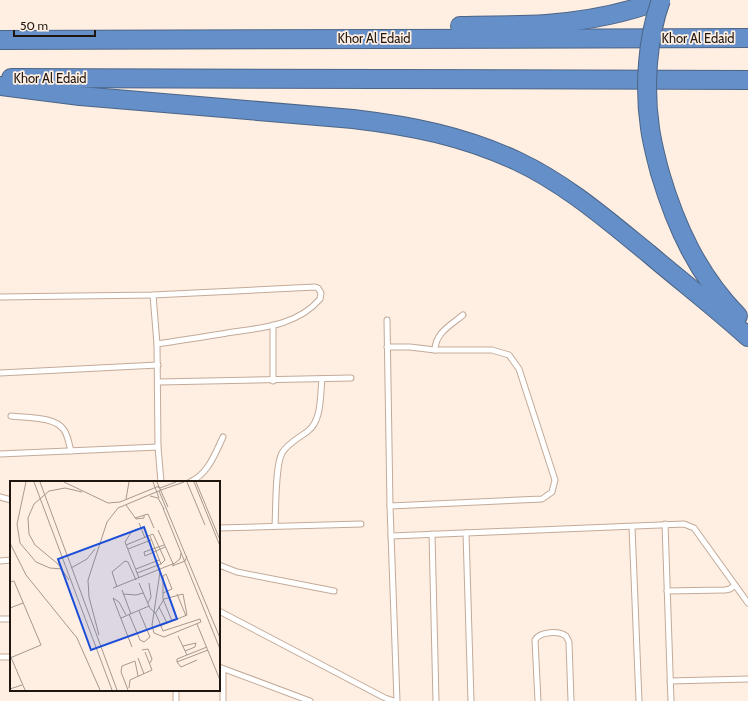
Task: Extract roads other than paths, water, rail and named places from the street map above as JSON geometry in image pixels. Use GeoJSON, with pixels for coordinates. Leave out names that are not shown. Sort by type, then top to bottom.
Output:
{"type":"FeatureCollection","features":[{"type":"Feature","properties":{"kind":"highway"},"geometry":{"type":"LineString","coordinates":[[275,38],[360,27],[545,24],[616,14],[660,0]]}},
{"type":"Feature","properties":{"kind":"highway"},"geometry":{"type":"LineString","coordinates":[[660,0],[653,28],[649,57],[647,99],[650,128],[660,173],[669,205],[685,240],[701,269],[718,293],[748,326]]}},
{"type":"Feature","properties":{"kind":"highway","name":"Khor Al Edaid"},"geometry":{"type":"LineString","coordinates":[[0,40],[275,38],[748,38]]}},
{"type":"Feature","properties":{"kind":"highway","name":"Khor Al Edaid"},"geometry":{"type":"LineString","coordinates":[[0,78],[748,80]]}},
{"type":"Feature","properties":{"kind":"highway"},"geometry":{"type":"LineString","coordinates":[[0,86],[80,96],[353,119],[426,130],[457,138],[488,149],[543,174],[572,193],[598,212],[748,337]]}},
{"type":"Feature","properties":{"kind":"lane"},"geometry":{"type":"LineString","coordinates":[[0,298],[153,295],[315,287],[320,290],[322,297],[312,307],[292,319],[273,326],[157,344]]}},
{"type":"Feature","properties":{"kind":"lane"},"geometry":{"type":"LineString","coordinates":[[153,295],[159,382],[158,447],[161,481]]}},
{"type":"Feature","properties":{"kind":"lane"},"geometry":{"type":"LineString","coordinates":[[435,350],[435,344],[439,335],[463,315]]}},
{"type":"Feature","properties":{"kind":"lane"},"geometry":{"type":"LineString","coordinates":[[387,320],[390,506],[397,701]]}},
{"type":"Feature","properties":{"kind":"lane"},"geometry":{"type":"LineString","coordinates":[[273,326],[273,381]]}},
{"type":"Feature","properties":{"kind":"lane"},"geometry":{"type":"LineString","coordinates":[[388,347],[410,347],[435,350],[492,350],[509,355],[519,369],[555,480],[554,487],[547,496],[542,499],[390,506]]}},
{"type":"Feature","properties":{"kind":"lane"},"geometry":{"type":"LineString","coordinates":[[0,373],[158,365]]}},
{"type":"Feature","properties":{"kind":"lane"},"geometry":{"type":"LineString","coordinates":[[159,382],[273,381],[351,378]]}},
{"type":"Feature","properties":{"kind":"lane"},"geometry":{"type":"LineString","coordinates":[[275,526],[278,463],[282,453],[290,444],[309,430],[314,423],[318,410],[322,379]]}},
{"type":"Feature","properties":{"kind":"lane"},"geometry":{"type":"LineString","coordinates":[[11,416],[54,421],[65,431],[71,451]]}},
{"type":"Feature","properties":{"kind":"lane"},"geometry":{"type":"LineString","coordinates":[[192,481],[197,479],[208,467],[224,437]]}},
{"type":"Feature","properties":{"kind":"lane"},"geometry":{"type":"LineString","coordinates":[[0,454],[158,447]]}},
{"type":"Feature","properties":{"kind":"lane"},"geometry":{"type":"LineString","coordinates":[[0,497],[10,500]]}},
{"type":"Feature","properties":{"kind":"lane"},"geometry":{"type":"LineString","coordinates":[[220,528],[360,524]]}},
{"type":"Feature","properties":{"kind":"lane"},"geometry":{"type":"LineString","coordinates":[[665,524],[671,701]]}},
{"type":"Feature","properties":{"kind":"lane"},"geometry":{"type":"LineString","coordinates":[[392,536],[684,524],[694,528],[748,604]]}},
{"type":"Feature","properties":{"kind":"lane"},"geometry":{"type":"LineString","coordinates":[[632,526],[639,701]]}},
{"type":"Feature","properties":{"kind":"lane"},"geometry":{"type":"LineString","coordinates":[[466,533],[471,701]]}},
{"type":"Feature","properties":{"kind":"lane"},"geometry":{"type":"LineString","coordinates":[[432,534],[436,701]]}},
{"type":"Feature","properties":{"kind":"lane"},"geometry":{"type":"LineString","coordinates":[[0,561],[10,560]]}},
{"type":"Feature","properties":{"kind":"lane"},"geometry":{"type":"LineString","coordinates":[[220,565],[237,572],[334,591]]}},
{"type":"Feature","properties":{"kind":"lane"},"geometry":{"type":"LineString","coordinates":[[667,591],[725,590],[735,585]]}},
{"type":"Feature","properties":{"kind":"lane"},"geometry":{"type":"LineString","coordinates":[[220,612],[385,698],[394,701]]}},
{"type":"Feature","properties":{"kind":"lane"},"geometry":{"type":"LineString","coordinates":[[538,701],[535,640],[542,633],[561,633],[566,636],[569,642],[571,701]]}},
{"type":"Feature","properties":{"kind":"lane"},"geometry":{"type":"LineString","coordinates":[[224,701],[221,668],[310,701]]}},
{"type":"Feature","properties":{"kind":"lane"},"geometry":{"type":"LineString","coordinates":[[670,681],[748,679]]}}]}
